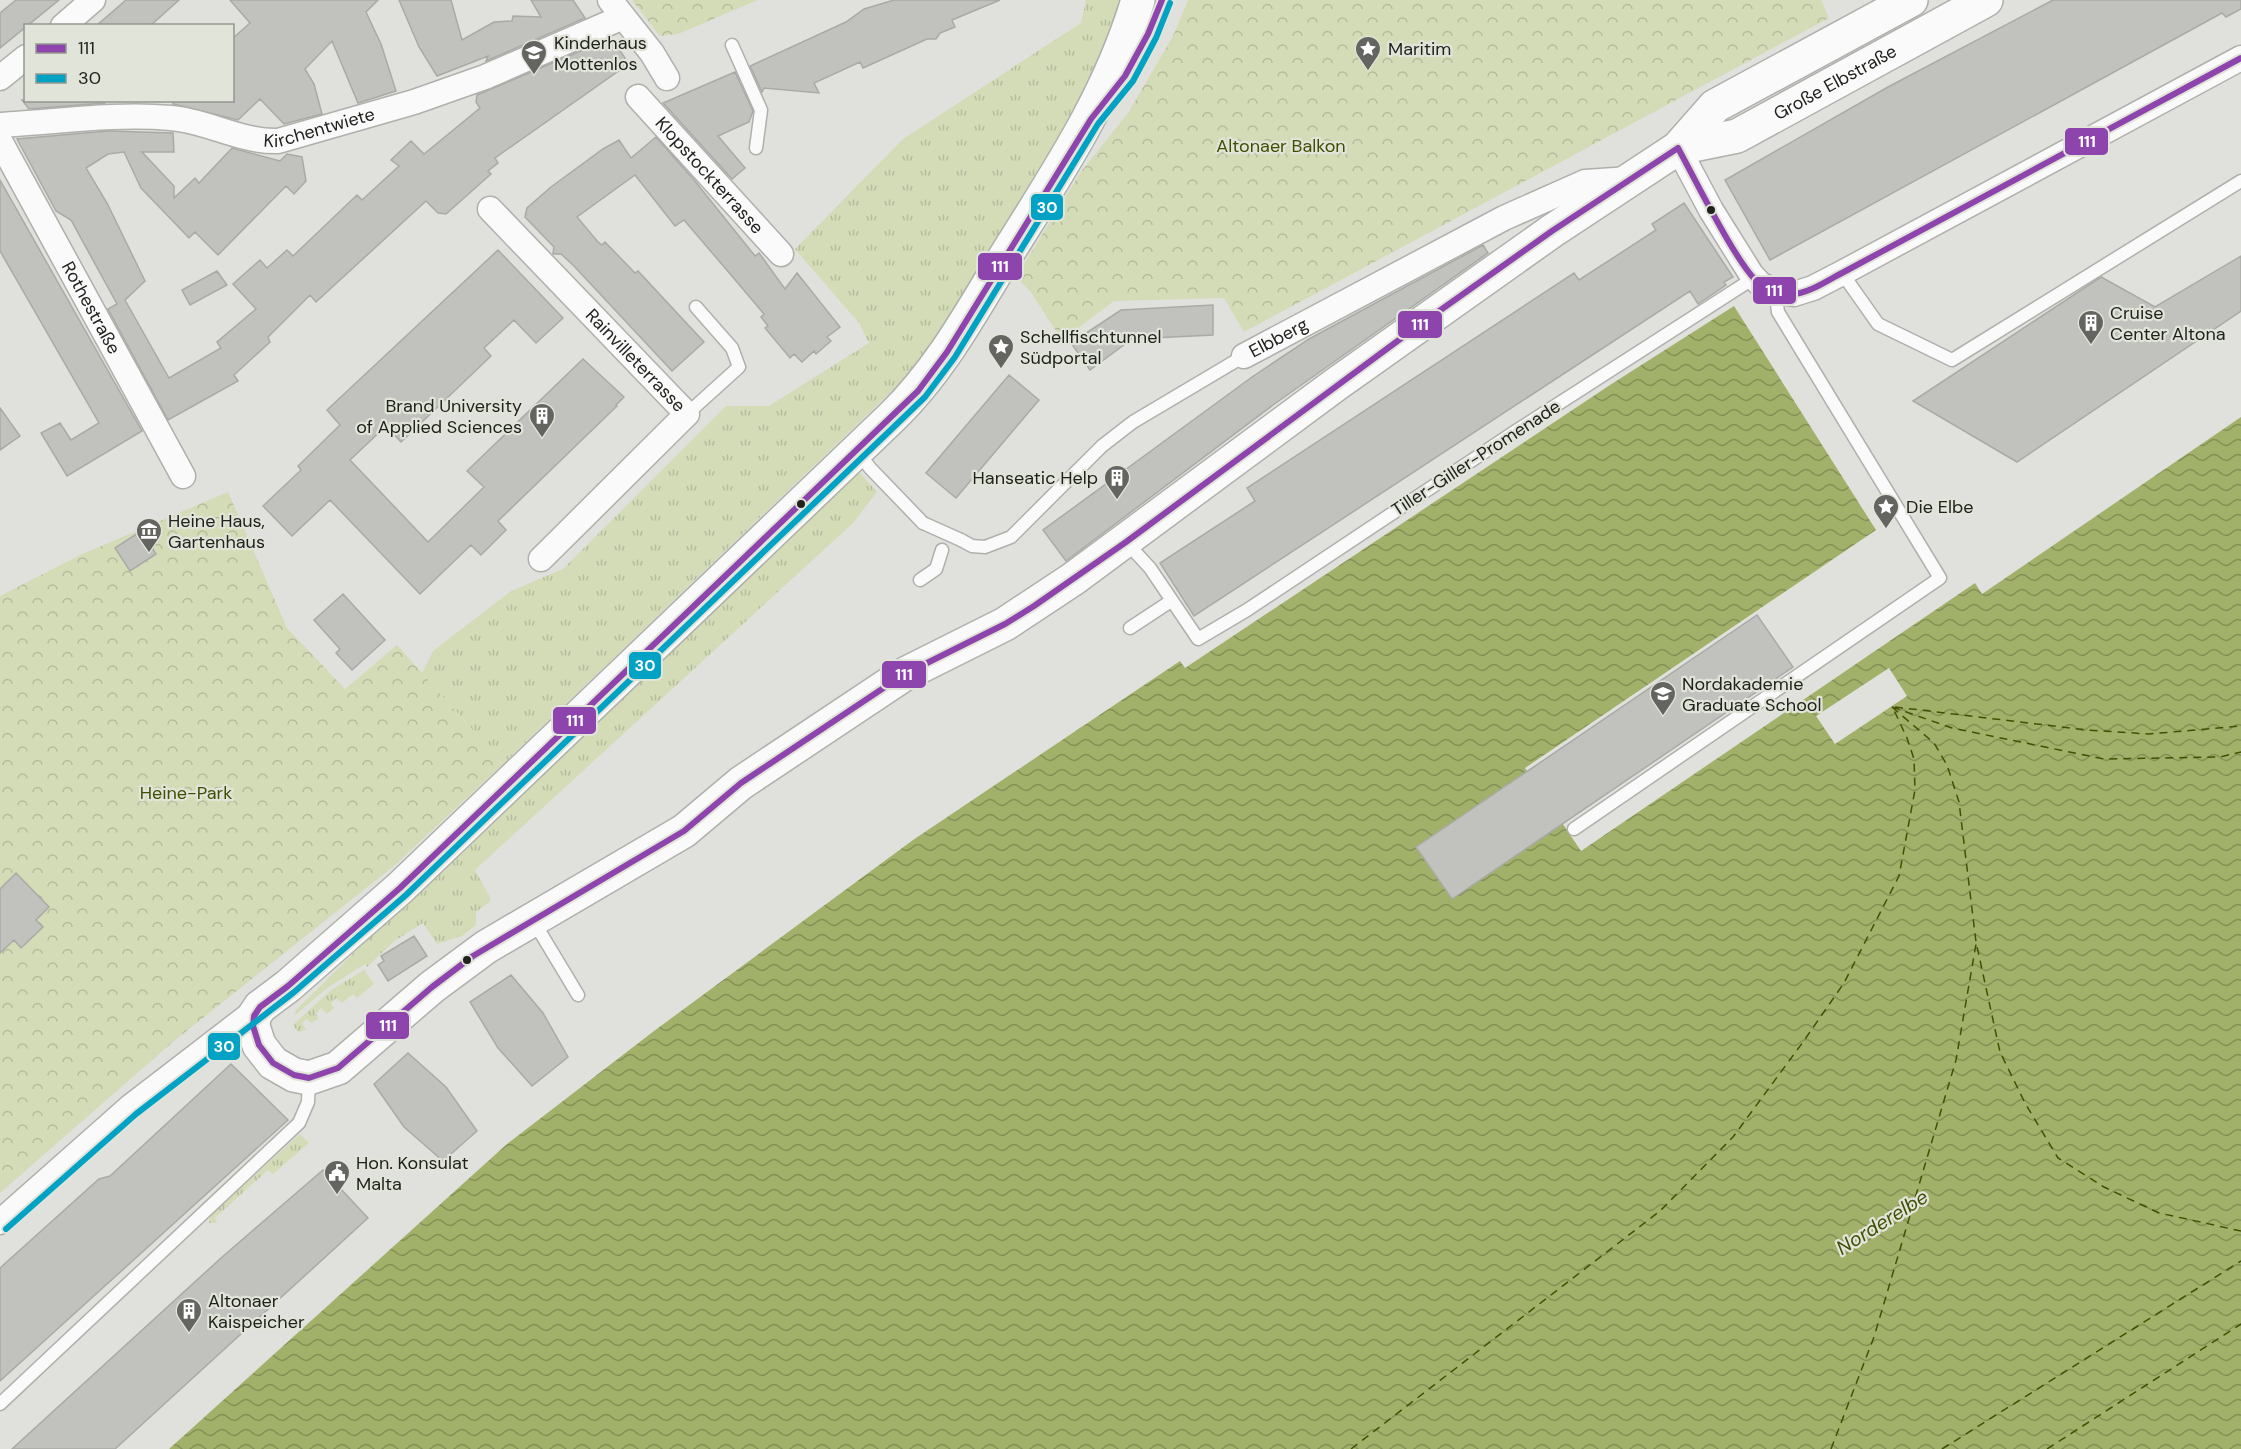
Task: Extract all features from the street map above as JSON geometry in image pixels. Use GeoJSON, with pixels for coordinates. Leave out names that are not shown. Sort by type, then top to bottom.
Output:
{"type":"FeatureCollection","features":[{"type":"Feature","properties":{"kind":"street"},"geometry":{"type":"LineString","coordinates":[[65,24],[93,0]]}},
{"type":"Feature","properties":{"kind":"street"},"geometry":{"type":"LineString","coordinates":[[1091,119],[1128,35],[1138,0]]}},
{"type":"Feature","properties":{"kind":"street"},"geometry":{"type":"LineString","coordinates":[[0,1222],[130,1107],[288,986],[400,888],[863,459],[933,372],[1091,119],[1125,76],[1148,34],[1162,0]]}},
{"type":"Feature","properties":{"kind":"street","name":"Große Elbstraße"},"geometry":{"type":"LineString","coordinates":[[309,1077],[338,1068],[457,967],[532,919],[674,838],[741,783],[894,681],[927,662],[1005,624],[1126,542],[1335,385],[1678,148],[1715,106],[1911,0]]}},
{"type":"Feature","properties":{"kind":"street","name":"Große Elbstraße"},"geometry":{"type":"LineString","coordinates":[[1678,148],[1737,136],[1986,0]]}},
{"type":"Feature","properties":{"kind":"street"},"geometry":{"type":"LineString","coordinates":[[616,8],[667,78]]}},
{"type":"Feature","properties":{"kind":"street","name":"Kirchentwiete"},"geometry":{"type":"LineString","coordinates":[[0,125],[139,117],[173,118],[258,141],[278,141],[414,102],[485,77],[616,8]]}},
{"type":"Feature","properties":{"kind":"street"},"geometry":{"type":"LineString","coordinates":[[1678,148],[1712,210],[1754,278],[1775,291],[1803,292],[2241,58]]}},
{"type":"Feature","properties":{"kind":"street"},"geometry":{"type":"LineString","coordinates":[[0,78],[24,59]]}},
{"type":"Feature","properties":{"kind":"street","name":"Klopstockterrasse"},"geometry":{"type":"LineString","coordinates":[[638,97],[781,254]]}},
{"type":"Feature","properties":{"kind":"street","name":"Rothestraße"},"geometry":{"type":"LineString","coordinates":[[0,141],[183,476]]}},
{"type":"Feature","properties":{"kind":"street","name":"Elbberg"},"geometry":{"type":"LineString","coordinates":[[1244,356],[1504,218],[1585,182],[1630,179]]}},
{"type":"Feature","properties":{"kind":"street","name":"Rainvilleterrasse"},"geometry":{"type":"LineString","coordinates":[[490,209],[687,414],[541,559]]}},
{"type":"Feature","properties":{"kind":"street"},"geometry":{"type":"LineString","coordinates":[[260,1007],[254,1016],[253,1026],[262,1051],[280,1068],[294,1075],[309,1077]]}},
{"type":"Feature","properties":{"kind":"lane"},"geometry":{"type":"LineString","coordinates":[[732,45],[761,110],[756,148]]}},
{"type":"Feature","properties":{"kind":"lane"},"geometry":{"type":"LineString","coordinates":[[1842,273],[1878,324],[1952,360],[2241,181]]}},
{"type":"Feature","properties":{"kind":"lane","name":"Tiller-Giller-Promenade"},"geometry":{"type":"LineString","coordinates":[[1171,601],[1198,639],[1247,610],[1516,431],[1754,278]]}},
{"type":"Feature","properties":{"kind":"lane"},"geometry":{"type":"LineString","coordinates":[[1574,829],[1940,578],[1778,312],[1775,291]]}},
{"type":"Feature","properties":{"kind":"lane"},"geometry":{"type":"LineString","coordinates":[[687,414],[738,367],[732,348],[696,307]]}},
{"type":"Feature","properties":{"kind":"lane","name":"Elbberg"},"geometry":{"type":"LineString","coordinates":[[863,459],[923,522],[972,546],[985,547],[1011,537],[1102,446],[1132,422],[1244,356]]}},
{"type":"Feature","properties":{"kind":"lane"},"geometry":{"type":"LineString","coordinates":[[1126,542],[1150,568],[1171,601],[1130,628]]}},
{"type":"Feature","properties":{"kind":"lane"},"geometry":{"type":"LineString","coordinates":[[920,580],[936,569],[942,550]]}},
{"type":"Feature","properties":{"kind":"lane"},"geometry":{"type":"LineString","coordinates":[[532,919],[578,995]]}},
{"type":"Feature","properties":{"kind":"lane"},"geometry":{"type":"LineString","coordinates":[[0,1404],[299,1123],[308,1102],[309,1077]]}},
{"type":"Feature","properties":{"kind":"green space"},"geometry":{"type":"Polygon","coordinates":[[[632,0],[758,0],[678,34],[660,36],[632,0]]]}},
{"type":"Feature","properties":{"kind":"green space"},"geometry":{"type":"Polygon","coordinates":[[[1086,0],[1124,0],[1081,103],[922,362],[503,764],[422,673],[433,651],[511,591],[563,569],[726,406],[769,406],[869,343],[859,323],[795,249],[903,139],[1081,23],[1086,0]]]}},
{"type":"Feature","properties":{"kind":"green space","name":"Altonaer Balkon"},"geometry":{"type":"Polygon","coordinates":[[[1188,0],[1821,0],[1829,18],[1244,332],[1224,298],[1114,301],[1062,340],[1030,291],[1016,277],[1080,173],[1128,113],[1173,36],[1188,0]]]}},
{"type":"Feature","properties":{"kind":"green space"},"geometry":{"type":"Polygon","coordinates":[[[859,472],[877,492],[853,523],[475,870],[490,897],[490,902],[476,912],[476,925],[462,936],[437,944],[423,923],[393,942],[367,967],[365,964],[327,988],[294,1016],[296,1010],[370,937],[859,472]]]}},
{"type":"Feature","properties":{"kind":"green space","name":"Heine-Park"},"geometry":{"type":"Polygon","coordinates":[[[228,492],[287,628],[345,689],[397,645],[503,764],[395,865],[174,1041],[0,1193],[0,596],[80,555],[228,492]]]}},
{"type":"Feature","properties":{"kind":"green space"},"geometry":{"type":"Polygon","coordinates":[[[364,970],[374,984],[357,998],[353,994],[342,1003],[336,998],[331,1003],[334,1008],[327,1014],[321,1008],[316,1013],[318,1019],[311,1023],[307,1019],[302,1022],[306,1030],[298,1032],[293,1025],[330,991],[364,970]]]}},
{"type":"Feature","properties":{"kind":"green space"},"geometry":{"type":"Polygon","coordinates":[[[300,1134],[309,1143],[273,1174],[268,1170],[215,1218],[217,1223],[209,1223],[210,1216],[300,1134]]]}},
{"type":"Feature","properties":{"kind":"water","name":"Norderelbe"},"geometry":{"type":"Polygon","coordinates":[[[1734,306],[1876,530],[1525,768],[1581,851],[1975,583],[1982,594],[2241,417],[2241,1449],[169,1449],[507,1144],[654,1031],[913,840],[1180,661],[1185,668],[1610,385],[1734,306]]]}},
{"type":"Feature","properties":{"kind":"pier"},"geometry":{"type":"Polygon","coordinates":[[[1889,668],[1907,696],[1835,744],[1816,716],[1889,668]]]}},
{"type":"Feature","properties":{"kind":"building"},"geometry":{"type":"Polygon","coordinates":[[[16,0],[59,0],[30,24],[24,24],[24,28],[0,48],[0,13],[16,0]]]}},
{"type":"Feature","properties":{"kind":"building"},"geometry":{"type":"Polygon","coordinates":[[[126,0],[179,0],[152,24],[98,24],[126,0]]]}},
{"type":"Feature","properties":{"kind":"building"},"geometry":{"type":"Polygon","coordinates":[[[230,0],[378,0],[366,12],[381,44],[396,91],[358,103],[332,41],[305,69],[314,84],[322,114],[284,124],[260,99],[238,120],[173,104],[173,102],[234,102],[234,37],[250,23],[230,0]]]}},
{"type":"Feature","properties":{"kind":"building"},"geometry":{"type":"Polygon","coordinates":[[[399,0],[451,0],[462,40],[494,22],[512,21],[513,16],[541,17],[531,0],[573,0],[585,18],[486,61],[488,56],[437,76],[419,47],[399,0]]]}},
{"type":"Feature","properties":{"kind":"building"},"geometry":{"type":"Polygon","coordinates":[[[894,0],[1000,0],[952,20],[955,27],[940,33],[936,39],[927,39],[863,68],[860,62],[814,83],[819,93],[764,88],[762,92],[750,66],[846,22],[864,9],[894,0]]]}},
{"type":"Feature","properties":{"kind":"building"},"geometry":{"type":"Polygon","coordinates":[[[2053,0],[2241,0],[2241,9],[2226,17],[2222,13],[1770,260],[1725,180],[1888,87],[2053,0]]]}},
{"type":"Feature","properties":{"kind":"building"},"geometry":{"type":"Polygon","coordinates":[[[611,38],[625,58],[624,67],[495,158],[498,163],[488,171],[491,174],[446,214],[438,213],[426,201],[316,302],[310,295],[268,337],[270,342],[234,375],[238,381],[168,420],[108,309],[117,304],[71,220],[56,211],[17,139],[108,131],[173,133],[174,152],[142,152],[174,186],[174,198],[195,178],[199,183],[232,148],[280,161],[287,154],[302,157],[306,181],[294,194],[286,186],[218,255],[195,232],[189,238],[141,188],[124,152],[108,154],[86,168],[107,203],[145,281],[125,300],[169,378],[221,348],[217,342],[256,309],[233,284],[260,260],[267,268],[287,250],[293,256],[357,195],[362,200],[399,166],[391,160],[411,141],[424,154],[480,108],[476,102],[477,95],[611,38]]]}},
{"type":"Feature","properties":{"kind":"building"},"geometry":{"type":"Polygon","coordinates":[[[735,72],[753,111],[749,122],[718,136],[745,168],[732,179],[663,103],[735,72]]]}},
{"type":"Feature","properties":{"kind":"building"},"geometry":{"type":"Polygon","coordinates":[[[22,100],[24,102],[105,103],[29,109],[22,100]]]}},
{"type":"Feature","properties":{"kind":"building"},"geometry":{"type":"Polygon","coordinates":[[[656,137],[755,256],[759,253],[785,289],[797,273],[840,327],[827,337],[831,341],[816,354],[814,351],[802,362],[794,354],[790,358],[765,328],[768,326],[761,317],[764,314],[731,275],[684,220],[675,226],[635,175],[577,217],[598,242],[602,245],[605,242],[635,273],[638,271],[704,342],[672,371],[573,265],[561,254],[553,254],[554,247],[525,217],[527,208],[551,187],[603,149],[619,140],[631,158],[656,137]]]}},
{"type":"Feature","properties":{"kind":"building"},"geometry":{"type":"Polygon","coordinates":[[[0,180],[142,431],[67,476],[41,433],[60,423],[71,440],[99,423],[0,251],[0,180]]]}},
{"type":"Feature","properties":{"kind":"building"},"geometry":{"type":"Polygon","coordinates":[[[1684,203],[1733,277],[1724,282],[1726,285],[1698,304],[1690,291],[1194,616],[1160,563],[1255,501],[1247,488],[1574,273],[1579,280],[1656,230],[1652,224],[1684,203]]]}},
{"type":"Feature","properties":{"kind":"building"},"geometry":{"type":"Polygon","coordinates":[[[1483,245],[1488,253],[1273,405],[1066,561],[1043,530],[1252,377],[1309,339],[1483,245]]]}},
{"type":"Feature","properties":{"kind":"building"},"geometry":{"type":"Polygon","coordinates":[[[498,250],[563,318],[536,343],[514,320],[484,348],[491,356],[401,442],[386,426],[350,460],[428,542],[484,487],[467,471],[583,359],[624,397],[498,521],[506,530],[481,555],[471,545],[420,594],[330,500],[292,536],[263,506],[301,470],[298,466],[340,425],[327,410],[498,250]]]}},
{"type":"Feature","properties":{"kind":"building","name":"Cruise Center Altona"},"geometry":{"type":"Polygon","coordinates":[[[2241,256],[2241,311],[2017,462],[1913,401],[2101,277],[2155,307],[2241,256]]]}},
{"type":"Feature","properties":{"kind":"building"},"geometry":{"type":"Polygon","coordinates":[[[217,271],[227,285],[190,305],[182,290],[217,271]]]}},
{"type":"Feature","properties":{"kind":"building"},"geometry":{"type":"Polygon","coordinates":[[[1213,305],[1213,335],[1132,339],[1090,370],[1071,343],[1121,310],[1213,305]]]}},
{"type":"Feature","properties":{"kind":"building"},"geometry":{"type":"Polygon","coordinates":[[[1009,375],[1039,400],[956,498],[926,473],[1009,375]]]}},
{"type":"Feature","properties":{"kind":"building"},"geometry":{"type":"Polygon","coordinates":[[[0,408],[20,436],[0,450],[0,408]]]}},
{"type":"Feature","properties":{"kind":"building"},"geometry":{"type":"Polygon","coordinates":[[[141,531],[156,554],[130,571],[115,548],[141,531]]]}},
{"type":"Feature","properties":{"kind":"building"},"geometry":{"type":"Polygon","coordinates":[[[343,594],[385,640],[352,670],[336,653],[340,649],[314,620],[343,594]]]}},
{"type":"Feature","properties":{"kind":"building","name":"Nordakademie Graduate School"},"geometry":{"type":"Polygon","coordinates":[[[1757,615],[1793,667],[1452,899],[1416,847],[1757,615]]]}},
{"type":"Feature","properties":{"kind":"building"},"geometry":{"type":"Polygon","coordinates":[[[16,873],[49,907],[36,920],[43,927],[21,948],[14,940],[0,953],[0,889],[16,873]]]}},
{"type":"Feature","properties":{"kind":"building"},"geometry":{"type":"Polygon","coordinates":[[[414,936],[427,956],[388,981],[378,965],[384,961],[381,956],[414,936]]]}},
{"type":"Feature","properties":{"kind":"building"},"geometry":{"type":"Polygon","coordinates":[[[511,975],[543,1013],[568,1057],[532,1086],[498,1048],[470,1002],[511,975]]]}},
{"type":"Feature","properties":{"kind":"building"},"geometry":{"type":"Polygon","coordinates":[[[408,1053],[446,1087],[477,1131],[443,1161],[404,1127],[374,1084],[408,1053]]]}},
{"type":"Feature","properties":{"kind":"building"},"geometry":{"type":"Polygon","coordinates":[[[231,1064],[288,1120],[0,1381],[0,1268],[99,1179],[110,1176],[231,1064]]]}},
{"type":"Feature","properties":{"kind":"building","name":"Altonaer Kaispeicher"},"geometry":{"type":"Polygon","coordinates":[[[323,1170],[368,1218],[115,1449],[12,1449],[221,1258],[323,1170]]]}},
{"type":"Feature","properties":{"kind":"ferry route"},"geometry":{"type":"LineString","coordinates":[[1351,1449],[1660,1211],[1733,1137],[1803,1042],[1844,983],[1899,876],[1915,790],[1914,759],[1892,706]]}},
{"type":"Feature","properties":{"kind":"ferry route"},"geometry":{"type":"LineString","coordinates":[[1892,707],[1934,743],[1947,765],[1959,802],[1976,942],[2000,1052],[2025,1103],[2058,1158],[2104,1187],[2159,1213],[2241,1231]]}},
{"type":"Feature","properties":{"kind":"ferry route"},"geometry":{"type":"LineString","coordinates":[[1892,707],[1952,728],[2104,759],[2220,757],[2241,752]]}},
{"type":"Feature","properties":{"kind":"ferry route"},"geometry":{"type":"LineString","coordinates":[[1895,707],[2087,730],[2149,734],[2241,726]]}},
{"type":"Feature","properties":{"kind":"ferry route"},"geometry":{"type":"LineString","coordinates":[[1831,1449],[1874,1337],[1956,1060],[1976,944]]}},
{"type":"Feature","properties":{"kind":"ferry route"},"geometry":{"type":"LineString","coordinates":[[1942,1449],[2241,1261]]}},
{"type":"Feature","properties":{"kind":"ferry route"},"geometry":{"type":"LineString","coordinates":[[2047,1449],[2241,1324]]}},
{"type":"Feature","properties":{"kind":"transit line","name":"111"},"geometry":{"type":"LineString","coordinates":[[1162,0],[1148,34],[1125,76],[1091,119],[947,352],[918,391],[400,888],[288,986],[260,1007],[254,1016],[253,1026],[259,1045],[273,1063],[294,1075],[309,1078],[338,1068],[432,987],[473,956],[684,831],[741,783],[903,675],[1005,624],[1034,606],[1126,542],[1411,331],[1552,231],[1678,148]]}},
{"type":"Feature","properties":{"kind":"transit line","name":"30"},"geometry":{"type":"LineString","coordinates":[[6,1229],[136,1114],[293,993],[406,895],[925,397],[955,357],[1098,124],[1133,81],[1156,38],[1170,3]]}},
{"type":"Feature","properties":{"kind":"transit line","name":"111"},"geometry":{"type":"LineString","coordinates":[[1678,148],[1729,242],[1752,276],[1761,285],[1792,294],[1824,283],[2241,58]]}},
{"type":"Feature","properties":{"kind":"place","name":"Maritim"},"geometry":{"type":"Point","coordinates":[1368,72]}},
{"type":"Feature","properties":{"kind":"place","name":"Kinderhaus Mottenlos"},"geometry":{"type":"Point","coordinates":[534,76]}},
{"type":"Feature","properties":{"kind":"place","name":"Cruise Center Altona"},"geometry":{"type":"Point","coordinates":[2091,346]}},
{"type":"Feature","properties":{"kind":"place","name":"Schellfischtunnel Südportal"},"geometry":{"type":"Point","coordinates":[1001,370]}},
{"type":"Feature","properties":{"kind":"place","name":"Brand University of Applied Sciences"},"geometry":{"type":"Point","coordinates":[542,439]}},
{"type":"Feature","properties":{"kind":"place","name":"Hanseatic Help"},"geometry":{"type":"Point","coordinates":[1117,501]}},
{"type":"Feature","properties":{"kind":"place","name":"Die Elbe"},"geometry":{"type":"Point","coordinates":[1886,530]}},
{"type":"Feature","properties":{"kind":"place","name":"Heine Haus, Gartenhaus"},"geometry":{"type":"Point","coordinates":[149,554]}},
{"type":"Feature","properties":{"kind":"place","name":"Nordakademie Graduate School"},"geometry":{"type":"Point","coordinates":[1663,717]}},
{"type":"Feature","properties":{"kind":"place","name":"Hon. Konsulat Malta"},"geometry":{"type":"Point","coordinates":[337,1196]}},
{"type":"Feature","properties":{"kind":"place","name":"Altonaer Kaispeicher"},"geometry":{"type":"Point","coordinates":[189,1334]}}]}
